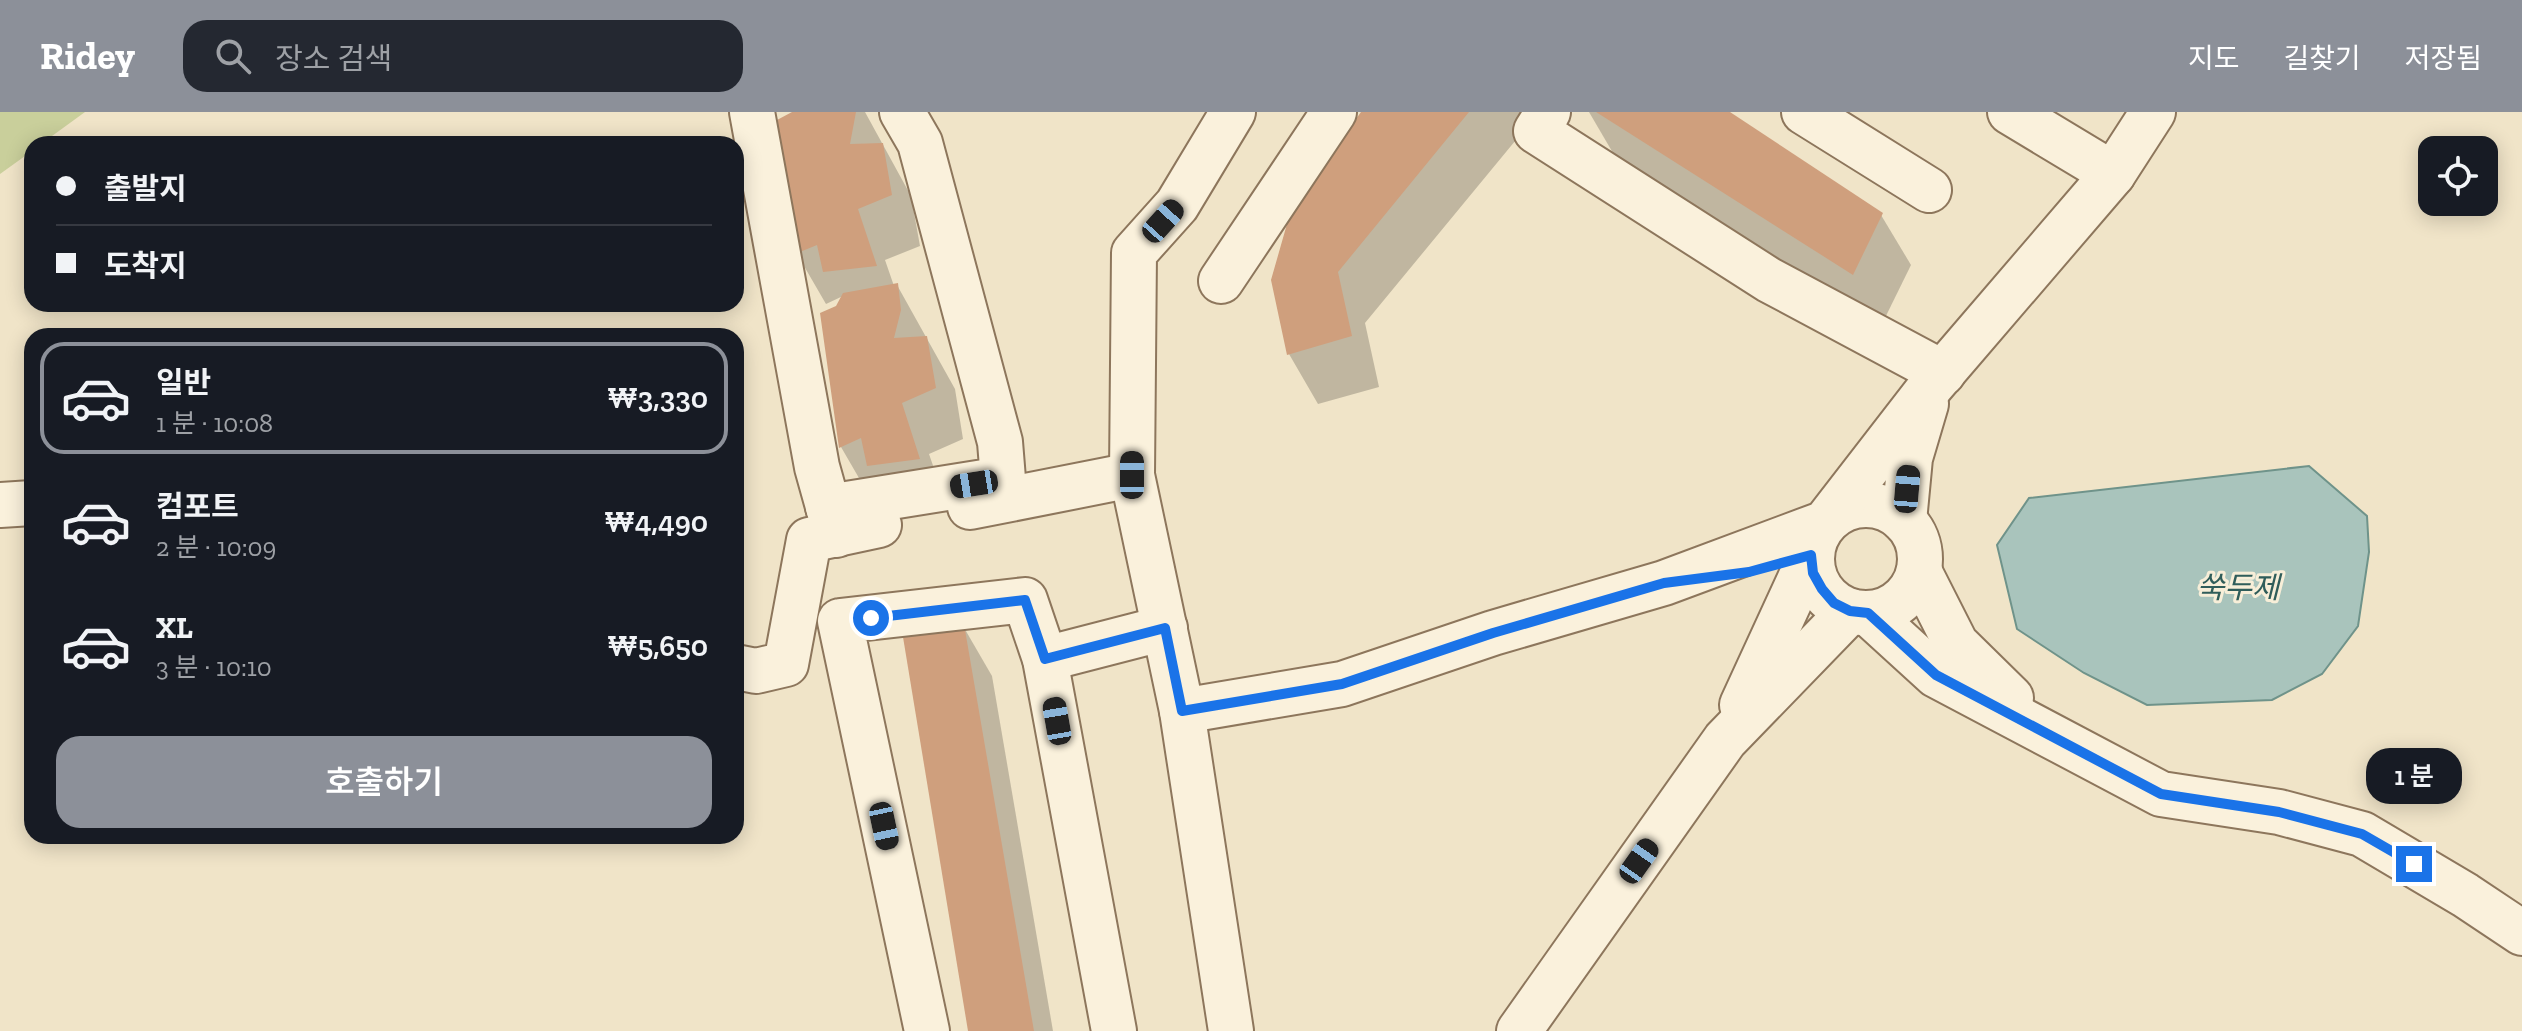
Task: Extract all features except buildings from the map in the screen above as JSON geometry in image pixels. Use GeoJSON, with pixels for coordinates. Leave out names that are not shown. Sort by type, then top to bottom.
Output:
{"type":"FeatureCollection","features":[{"type":"Feature","properties":{"kind":"street"},"geometry":{"type":"LineString","coordinates":[[752,112],[817,467],[832,521]]}},
{"type":"Feature","properties":{"kind":"street"},"geometry":{"type":"LineString","coordinates":[[902,112],[920,143],[1000,442],[1001,490]]}},
{"type":"Feature","properties":{"kind":"street"},"geometry":{"type":"LineString","coordinates":[[1231,1031],[1182,711],[1132,475],[1134,253],[1177,205],[1233,112]]}},
{"type":"Feature","properties":{"kind":"street"},"geometry":{"type":"LineString","coordinates":[[1221,281],[1334,112]]}},
{"type":"Feature","properties":{"kind":"street"},"geometry":{"type":"LineString","coordinates":[[1548,112],[1536,131],[1769,280],[1937,380]]}},
{"type":"Feature","properties":{"kind":"street"},"geometry":{"type":"LineString","coordinates":[[1804,112],[1929,190]]}},
{"type":"Feature","properties":{"kind":"street"},"geometry":{"type":"LineString","coordinates":[[2010,112],[2113,174]]}},
{"type":"Feature","properties":{"kind":"street"},"geometry":{"type":"LineString","coordinates":[[1519,1031],[1725,740],[1818,539],[1937,380],[2113,174],[2153,112]]}},
{"type":"Feature","properties":{"kind":"street"},"geometry":{"type":"LineString","coordinates":[[1904,521],[1910,458],[1937,380]]}},
{"type":"Feature","properties":{"kind":"street"},"geometry":{"type":"LineString","coordinates":[[744,669],[756,671],[786,664],[809,540],[832,521],[1001,490],[1132,475]]}},
{"type":"Feature","properties":{"kind":"street"},"geometry":{"type":"LineString","coordinates":[[0,505],[24,504]]}},
{"type":"Feature","properties":{"kind":"street"},"geometry":{"type":"LineString","coordinates":[[1725,740],[1859,612],[1885,609],[1901,600],[1912,587],[1919,571],[1915,535],[1890,510],[1873,505],[1855,506],[1839,512],[1818,539],[1813,573],[1834,603],[1859,612],[1936,675],[2161,794],[2279,812],[2362,834],[2522,933]]}},
{"type":"Feature","properties":{"kind":"street"},"geometry":{"type":"LineString","coordinates":[[1182,711],[1342,684],[1493,633],[1818,539]]}},
{"type":"Feature","properties":{"kind":"street"},"geometry":{"type":"LineString","coordinates":[[1919,571],[1956,644],[2044,731]]}},
{"type":"Feature","properties":{"kind":"street"},"geometry":{"type":"LineString","coordinates":[[927,1031],[840,621],[1025,600],[1045,659],[1114,1031]]}},
{"type":"Feature","properties":{"kind":"street"},"geometry":{"type":"LineString","coordinates":[[1045,659],[1165,628]]}},
{"type":"Feature","properties":{"kind":"green space"},"geometry":{"type":"Polygon","coordinates":[[[0,112],[85,112],[52,136],[24,136],[24,157],[0,174],[0,112]]]}},
{"type":"Feature","properties":{"kind":"water","name":"쑥두제"},"geometry":{"type":"Polygon","coordinates":[[[2309,466],[2367,516],[2369,552],[2358,626],[2322,674],[2272,700],[2147,705],[2084,673],[2017,629],[1997,545],[2029,498],[2309,466]]]}},
{"type":"Feature","properties":{"kind":"route"},"geometry":{"type":"LineString","coordinates":[[871,618],[1025,600],[1045,659],[1165,628],[1182,711],[1342,684],[1493,633],[1664,583],[1749,572],[1811,555],[1813,573],[1834,603],[1850,611],[1868,613],[1936,675],[2161,794],[2279,812],[2362,834],[2414,864]]}}]}
